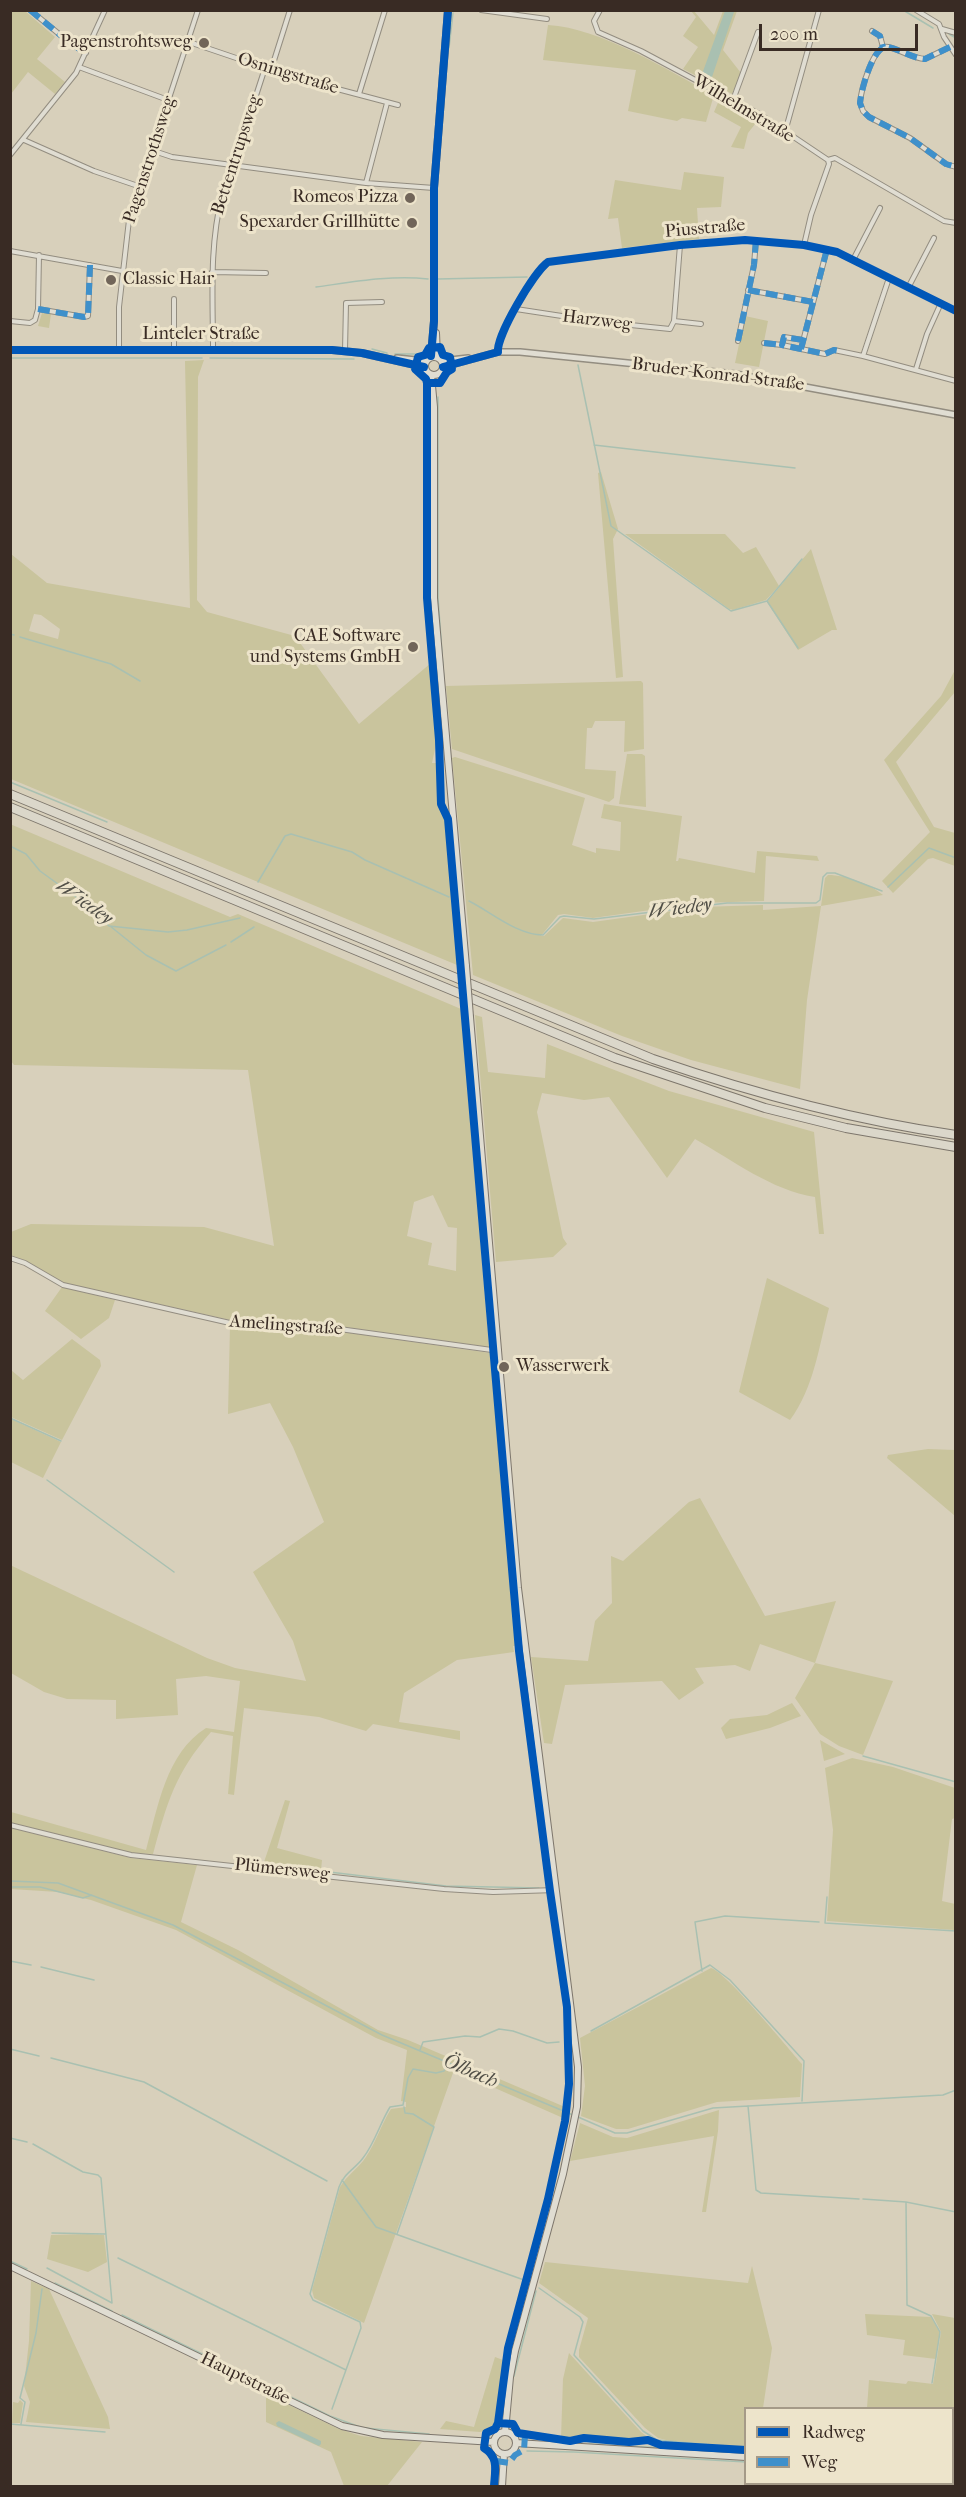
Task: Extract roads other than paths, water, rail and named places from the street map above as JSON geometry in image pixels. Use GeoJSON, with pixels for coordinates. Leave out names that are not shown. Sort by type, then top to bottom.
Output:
{"type":"FeatureCollection","features":[{"type":"Feature","properties":{"kind":"highway"},"geometry":{"type":"LineString","coordinates":[[10,794],[653,1059],[718,1081],[808,1106],[878,1122],[956,1135]]}},
{"type":"Feature","properties":{"kind":"highway"},"geometry":{"type":"LineString","coordinates":[[10,807],[615,1058],[765,1108],[846,1128],[956,1147]]}},
{"type":"Feature","properties":{"kind":"main road"},"geometry":{"type":"LineString","coordinates":[[448,10],[434,188],[434,598],[518,1588],[578,2067],[574,2125],[515,2351],[505,2432]]}},
{"type":"Feature","properties":{"kind":"main road"},"geometry":{"type":"LineString","coordinates":[[434,362],[434,375]]}},
{"type":"Feature","properties":{"kind":"main road","name":"Hauptstraße"},"geometry":{"type":"LineString","coordinates":[[10,2266],[342,2426],[383,2435],[494,2442]]}},
{"type":"Feature","properties":{"kind":"main road"},"geometry":{"type":"LineString","coordinates":[[505,2432],[513,2436],[516,2444],[512,2451],[504,2454],[496,2450],[494,2442],[499,2434],[505,2432]]}},
{"type":"Feature","properties":{"kind":"main road"},"geometry":{"type":"LineString","coordinates":[[516,2444],[744,2457]]}},
{"type":"Feature","properties":{"kind":"main road"},"geometry":{"type":"LineString","coordinates":[[502,2487],[504,2454]]}},
{"type":"Feature","properties":{"kind":"street"},"geometry":{"type":"LineString","coordinates":[[30,10],[70,43],[86,53]]}},
{"type":"Feature","properties":{"kind":"street"},"geometry":{"type":"LineString","coordinates":[[10,155],[80,67],[105,10]]}},
{"type":"Feature","properties":{"kind":"street","name":"Pagenstrothsweg"},"geometry":{"type":"LineString","coordinates":[[119,350],[122,271],[126,236],[138,186],[189,42],[198,10]]}},
{"type":"Feature","properties":{"kind":"street"},"geometry":{"type":"LineString","coordinates":[[271,70],[290,10]]}},
{"type":"Feature","properties":{"kind":"street"},"geometry":{"type":"LineString","coordinates":[[359,94],[385,10]]}},
{"type":"Feature","properties":{"kind":"street"},"geometry":{"type":"LineString","coordinates":[[481,10],[547,20]]}},
{"type":"Feature","properties":{"kind":"street","name":"Wilhelmstraße"},"geometry":{"type":"LineString","coordinates":[[600,10],[594,21],[598,32],[638,50],[761,115],[828,160],[835,158],[944,221],[956,223]]}},
{"type":"Feature","properties":{"kind":"street"},"geometry":{"type":"LineString","coordinates":[[785,132],[819,10]]}},
{"type":"Feature","properties":{"kind":"street"},"geometry":{"type":"LineString","coordinates":[[916,10],[938,23],[956,54]]}},
{"type":"Feature","properties":{"kind":"street"},"geometry":{"type":"LineString","coordinates":[[942,29],[956,33]]}},
{"type":"Feature","properties":{"kind":"street"},"geometry":{"type":"LineString","coordinates":[[872,31],[880,36],[883,47]]}},
{"type":"Feature","properties":{"kind":"street"},"geometry":{"type":"LineString","coordinates":[[733,100],[758,32]]}},
{"type":"Feature","properties":{"kind":"street","name":"Osningstraße"},"geometry":{"type":"LineString","coordinates":[[189,42],[271,70],[398,105]]}},
{"type":"Feature","properties":{"kind":"street"},"geometry":{"type":"LineString","coordinates":[[950,47],[925,59],[883,47],[874,56],[860,104],[863,111],[873,120],[894,129],[922,145],[946,164],[956,167]]}},
{"type":"Feature","properties":{"kind":"street"},"geometry":{"type":"LineString","coordinates":[[80,67],[168,100]]}},
{"type":"Feature","properties":{"kind":"street","name":"Bettentrupsweg"},"geometry":{"type":"LineString","coordinates":[[213,350],[212,272],[215,223],[265,68]]}},
{"type":"Feature","properties":{"kind":"street"},"geometry":{"type":"LineString","coordinates":[[366,183],[388,102]]}},
{"type":"Feature","properties":{"kind":"street"},"geometry":{"type":"LineString","coordinates":[[24,140],[94,171],[138,186]]}},
{"type":"Feature","properties":{"kind":"street"},"geometry":{"type":"LineString","coordinates":[[151,150],[172,157],[366,183],[434,188]]}},
{"type":"Feature","properties":{"kind":"street"},"geometry":{"type":"LineString","coordinates":[[804,245],[811,215],[829,164],[828,160]]}},
{"type":"Feature","properties":{"kind":"street"},"geometry":{"type":"LineString","coordinates":[[853,260],[880,208]]}},
{"type":"Feature","properties":{"kind":"street"},"geometry":{"type":"LineString","coordinates":[[908,288],[933,238]]}},
{"type":"Feature","properties":{"kind":"street"},"geometry":{"type":"LineString","coordinates":[[738,341],[756,240]]}},
{"type":"Feature","properties":{"kind":"street","name":"Piusstraße"},"geometry":{"type":"LineString","coordinates":[[498,352],[500,339],[535,274],[548,262],[680,245],[756,240],[827,249],[956,311]]}},
{"type":"Feature","properties":{"kind":"street"},"geometry":{"type":"LineString","coordinates":[[674,321],[680,245]]}},
{"type":"Feature","properties":{"kind":"street"},"geometry":{"type":"LineString","coordinates":[[801,349],[827,249]]}},
{"type":"Feature","properties":{"kind":"street"},"geometry":{"type":"LineString","coordinates":[[10,251],[122,271]]}},
{"type":"Feature","properties":{"kind":"street"},"geometry":{"type":"LineString","coordinates":[[10,321],[30,323],[35,320],[38,309],[39,255]]}},
{"type":"Feature","properties":{"kind":"street"},"geometry":{"type":"LineString","coordinates":[[38,309],[88,316],[90,265]]}},
{"type":"Feature","properties":{"kind":"street"},"geometry":{"type":"LineString","coordinates":[[212,272],[266,273]]}},
{"type":"Feature","properties":{"kind":"street"},"geometry":{"type":"LineString","coordinates":[[863,356],[889,278]]}},
{"type":"Feature","properties":{"kind":"street"},"geometry":{"type":"LineString","coordinates":[[748,290],[813,302]]}},
{"type":"Feature","properties":{"kind":"street"},"geometry":{"type":"LineString","coordinates":[[174,298],[174,350]]}},
{"type":"Feature","properties":{"kind":"street"},"geometry":{"type":"LineString","coordinates":[[345,351],[346,303],[382,302]]}},
{"type":"Feature","properties":{"kind":"street"},"geometry":{"type":"LineString","coordinates":[[916,369],[940,303]]}},
{"type":"Feature","properties":{"kind":"street","name":"Harzweg"},"geometry":{"type":"LineString","coordinates":[[516,309],[666,330],[673,326],[674,321],[701,324]]}},
{"type":"Feature","properties":{"kind":"street"},"geometry":{"type":"LineString","coordinates":[[782,345],[784,337],[803,340]]}},
{"type":"Feature","properties":{"kind":"street"},"geometry":{"type":"LineString","coordinates":[[764,343],[825,354],[834,350],[956,381]]}},
{"type":"Feature","properties":{"kind":"street","name":"Linteler Straße"},"geometry":{"type":"LineString","coordinates":[[10,350],[345,351],[391,359],[434,362]]}},
{"type":"Feature","properties":{"kind":"street","name":"Bruder-Konrad-Straße"},"geometry":{"type":"LineString","coordinates":[[434,362],[478,357],[498,352],[520,352],[735,374],[955,414]]}},
{"type":"Feature","properties":{"kind":"street","name":"Amelingstraße"},"geometry":{"type":"LineString","coordinates":[[10,1258],[25,1263],[63,1285],[230,1323],[248,1326],[296,1323],[499,1351]]}},
{"type":"Feature","properties":{"kind":"street","name":"Plümersweg"},"geometry":{"type":"LineString","coordinates":[[10,1826],[131,1854],[444,1889],[493,1892],[557,1890]]}},
{"type":"Feature","properties":{"kind":"waterway"},"geometry":{"type":"LineString","coordinates":[[903,10],[933,28]]}},
{"type":"Feature","properties":{"kind":"waterway"},"geometry":{"type":"LineString","coordinates":[[449,48],[453,13]]}},
{"type":"Feature","properties":{"kind":"waterway"},"geometry":{"type":"LineString","coordinates":[[949,34],[956,38]]}},
{"type":"Feature","properties":{"kind":"waterway"},"geometry":{"type":"LineString","coordinates":[[438,279],[527,277]]}},
{"type":"Feature","properties":{"kind":"waterway"},"geometry":{"type":"LineString","coordinates":[[316,287],[386,278],[428,279]]}},
{"type":"Feature","properties":{"kind":"waterway"},"geometry":{"type":"LineString","coordinates":[[372,349],[387,353]]}},
{"type":"Feature","properties":{"kind":"waterway"},"geometry":{"type":"LineString","coordinates":[[395,354],[419,354]]}},
{"type":"Feature","properties":{"kind":"waterway"},"geometry":{"type":"LineString","coordinates":[[10,358],[202,358]]}},
{"type":"Feature","properties":{"kind":"waterway"},"geometry":{"type":"LineString","coordinates":[[210,358],[354,359]]}},
{"type":"Feature","properties":{"kind":"waterway"},"geometry":{"type":"LineString","coordinates":[[578,365],[611,526],[731,611],[767,601],[802,559]]}},
{"type":"Feature","properties":{"kind":"waterway"},"geometry":{"type":"LineString","coordinates":[[438,397],[438,598],[444,680]]}},
{"type":"Feature","properties":{"kind":"waterway"},"geometry":{"type":"LineString","coordinates":[[429,403],[429,597],[436,682]]}},
{"type":"Feature","properties":{"kind":"waterway"},"geometry":{"type":"LineString","coordinates":[[594,445],[795,468]]}},
{"type":"Feature","properties":{"kind":"waterway"},"geometry":{"type":"LineString","coordinates":[[767,601],[798,648]]}},
{"type":"Feature","properties":{"kind":"waterway"},"geometry":{"type":"LineString","coordinates":[[10,634],[14,635]]}},
{"type":"Feature","properties":{"kind":"waterway"},"geometry":{"type":"LineString","coordinates":[[20,637],[111,664],[140,681]]}},
{"type":"Feature","properties":{"kind":"waterway"},"geometry":{"type":"LineString","coordinates":[[10,782],[107,822]]}},
{"type":"Feature","properties":{"kind":"waterway","name":"Wiedey"},"geometry":{"type":"LineString","coordinates":[[258,882],[285,836],[291,834],[352,852],[449,897]]}},
{"type":"Feature","properties":{"kind":"waterway","name":"Wiedey"},"geometry":{"type":"LineString","coordinates":[[10,846],[26,854],[40,871],[80,900],[109,926],[168,932],[240,918]]}},
{"type":"Feature","properties":{"kind":"waterway","name":"Wiedey"},"geometry":{"type":"LineString","coordinates":[[888,887],[929,848],[956,858]]}},
{"type":"Feature","properties":{"kind":"waterway","name":"Wiedey"},"geometry":{"type":"LineString","coordinates":[[469,901],[514,927],[543,935],[560,917],[564,916],[594,919],[727,903],[816,903],[820,900],[823,877],[827,873],[835,873],[882,891]]}},
{"type":"Feature","properties":{"kind":"waterway"},"geometry":{"type":"LineString","coordinates":[[110,926],[146,955],[176,971],[226,945]]}},
{"type":"Feature","properties":{"kind":"waterway"},"geometry":{"type":"LineString","coordinates":[[231,942],[254,927]]}},
{"type":"Feature","properties":{"kind":"waterway"},"geometry":{"type":"LineString","coordinates":[[10,1418],[61,1441]]}},
{"type":"Feature","properties":{"kind":"waterway"},"geometry":{"type":"LineString","coordinates":[[47,1480],[174,1572]]}},
{"type":"Feature","properties":{"kind":"waterway"},"geometry":{"type":"LineString","coordinates":[[863,1756],[956,1782]]}},
{"type":"Feature","properties":{"kind":"waterway"},"geometry":{"type":"LineString","coordinates":[[321,1871],[446,1886],[539,1888]]}},
{"type":"Feature","properties":{"kind":"waterway","name":"Ölbach"},"geometry":{"type":"LineString","coordinates":[[10,1881],[58,1883],[173,1925],[382,2035],[573,2115]]}},
{"type":"Feature","properties":{"kind":"waterway"},"geometry":{"type":"LineString","coordinates":[[10,1887],[40,1887],[83,1898],[92,1895]]}},
{"type":"Feature","properties":{"kind":"waterway"},"geometry":{"type":"LineString","coordinates":[[827,1897],[825,1923],[956,1931]]}},
{"type":"Feature","properties":{"kind":"waterway"},"geometry":{"type":"LineString","coordinates":[[702,1971],[695,1922],[725,1916],[819,1922]]}},
{"type":"Feature","properties":{"kind":"waterway"},"geometry":{"type":"LineString","coordinates":[[10,1961],[31,1965]]}},
{"type":"Feature","properties":{"kind":"waterway"},"geometry":{"type":"LineString","coordinates":[[591,2031],[710,1965],[730,1980],[804,2061],[802,2101]]}},
{"type":"Feature","properties":{"kind":"waterway"},"geometry":{"type":"LineString","coordinates":[[41,1967],[94,1980]]}},
{"type":"Feature","properties":{"kind":"waterway"},"geometry":{"type":"LineString","coordinates":[[420,2050],[423,2042],[465,2036],[480,2037],[499,2029],[513,2031],[547,2043],[559,2042]]}},
{"type":"Feature","properties":{"kind":"waterway"},"geometry":{"type":"LineString","coordinates":[[10,2049],[39,2056]]}},
{"type":"Feature","properties":{"kind":"waterway"},"geometry":{"type":"LineString","coordinates":[[51,2058],[144,2082],[327,2181]]}},
{"type":"Feature","properties":{"kind":"waterway"},"geometry":{"type":"LineString","coordinates":[[332,2409],[361,2328],[360,2322],[313,2300],[310,2294],[339,2187],[367,2152],[390,2107],[403,2105],[408,2078],[413,2069],[436,2073],[444,2071],[448,2063]]}},
{"type":"Feature","properties":{"kind":"waterway","name":"Ölbach"},"geometry":{"type":"LineString","coordinates":[[578,2117],[615,2133],[627,2133],[713,2108],[943,2095],[956,2090]]}},
{"type":"Feature","properties":{"kind":"waterway"},"geometry":{"type":"LineString","coordinates":[[748,2106],[756,2190],[761,2193],[859,2199]]}},
{"type":"Feature","properties":{"kind":"waterway"},"geometry":{"type":"LineString","coordinates":[[397,2234],[434,2127],[413,2114],[405,2113],[404,2107]]}},
{"type":"Feature","properties":{"kind":"waterway"},"geometry":{"type":"LineString","coordinates":[[10,2138],[27,2142]]}},
{"type":"Feature","properties":{"kind":"waterway"},"geometry":{"type":"LineString","coordinates":[[33,2144],[83,2172],[98,2175],[101,2178],[112,2303],[47,2268]]}},
{"type":"Feature","properties":{"kind":"waterway"},"geometry":{"type":"LineString","coordinates":[[342,2180],[376,2227],[524,2280]]}},
{"type":"Feature","properties":{"kind":"waterway"},"geometry":{"type":"LineString","coordinates":[[863,2199],[906,2202],[956,2212]]}},
{"type":"Feature","properties":{"kind":"waterway"},"geometry":{"type":"LineString","coordinates":[[906,2202],[907,2305],[931,2316],[940,2332],[932,2383]]}},
{"type":"Feature","properties":{"kind":"waterway"},"geometry":{"type":"LineString","coordinates":[[52,2233],[105,2234]]}},
{"type":"Feature","properties":{"kind":"waterway"},"geometry":{"type":"LineString","coordinates":[[118,2258],[346,2370]]}},
{"type":"Feature","properties":{"kind":"waterway"},"geometry":{"type":"LineString","coordinates":[[10,2261],[27,2269]]}},
{"type":"Feature","properties":{"kind":"waterway"},"geometry":{"type":"LineString","coordinates":[[55,2283],[112,2311]]}},
{"type":"Feature","properties":{"kind":"waterway"},"geometry":{"type":"LineString","coordinates":[[505,2374],[528,2284]]}},
{"type":"Feature","properties":{"kind":"waterway"},"geometry":{"type":"LineString","coordinates":[[539,2288],[580,2317],[583,2322],[574,2355],[643,2431],[657,2440],[744,2448]]}},
{"type":"Feature","properties":{"kind":"waterway"},"geometry":{"type":"LineString","coordinates":[[21,2424],[25,2402],[20,2398],[36,2333],[42,2289]]}},
{"type":"Feature","properties":{"kind":"waterway"},"geometry":{"type":"LineString","coordinates":[[514,2376],[536,2291]]}},
{"type":"Feature","properties":{"kind":"waterway"},"geometry":{"type":"LineString","coordinates":[[122,2315],[330,2416],[360,2427]]}},
{"type":"Feature","properties":{"kind":"waterway"},"geometry":{"type":"LineString","coordinates":[[10,2400],[10,2410]]}},
{"type":"Feature","properties":{"kind":"waterway"},"geometry":{"type":"LineString","coordinates":[[10,2424],[105,2432]]}},
{"type":"Feature","properties":{"kind":"waterway"},"geometry":{"type":"LineString","coordinates":[[365,2428],[429,2434]]}},
{"type":"Feature","properties":{"kind":"waterway"},"geometry":{"type":"LineString","coordinates":[[589,2444],[666,2448]]}},
{"type":"Feature","properties":{"kind":"waterway"},"geometry":{"type":"LineString","coordinates":[[672,2449],[744,2453]]}},
{"type":"Feature","properties":{"kind":"waterway"},"geometry":{"type":"LineString","coordinates":[[527,2451],[744,2462]]}},
{"type":"Feature","properties":{"kind":"place","name":"Pagenstrohtsweg"},"geometry":{"type":"Point","coordinates":[204,43]}},
{"type":"Feature","properties":{"kind":"place","name":"Romeos Pizza"},"geometry":{"type":"Point","coordinates":[410,198]}},
{"type":"Feature","properties":{"kind":"place","name":"Spexarder Grillhütte"},"geometry":{"type":"Point","coordinates":[412,223]}},
{"type":"Feature","properties":{"kind":"place","name":"Classic Hair"},"geometry":{"type":"Point","coordinates":[111,280]}},
{"type":"Feature","properties":{"kind":"place","name":"CAE Software und Systems GmbH"},"geometry":{"type":"Point","coordinates":[413,647]}},
{"type":"Feature","properties":{"kind":"place","name":"Wasserwerk"},"geometry":{"type":"Point","coordinates":[504,1367]}}]}
